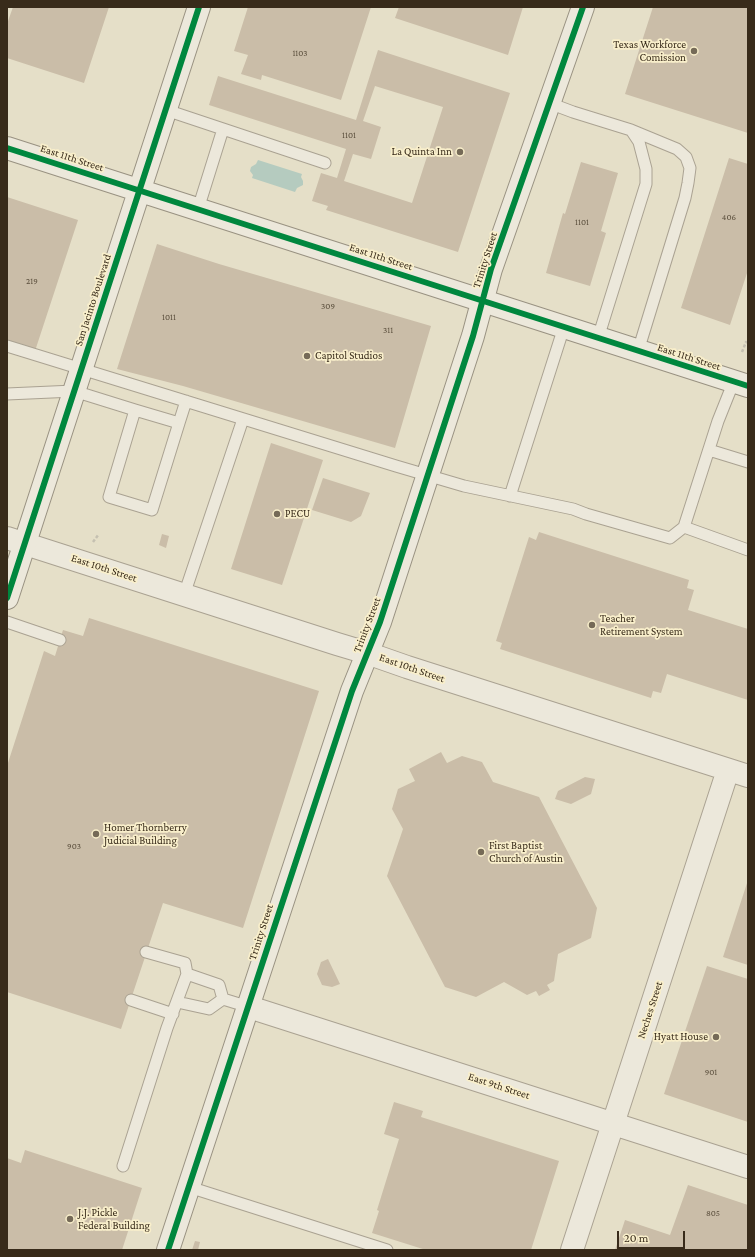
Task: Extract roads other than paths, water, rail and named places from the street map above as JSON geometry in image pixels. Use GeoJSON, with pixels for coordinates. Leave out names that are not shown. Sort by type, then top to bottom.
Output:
{"type":"FeatureCollection","features":[{"type":"Feature","properties":{"kind":"main road","name":"San Jacinto Boulevard"},"geometry":{"type":"LineString","coordinates":[[7,598],[16,541],[74,391],[199,7]]}},
{"type":"Feature","properties":{"kind":"main road","name":"Trinity Street"},"geometry":{"type":"LineString","coordinates":[[168,1250],[352,691],[380,622],[473,336],[491,269],[583,7]]}},
{"type":"Feature","properties":{"kind":"main road","name":"East 11th Street"},"geometry":{"type":"LineString","coordinates":[[7,148],[741,384]]}},
{"type":"Feature","properties":{"kind":"main road","name":"East 10th Street"},"geometry":{"type":"LineString","coordinates":[[16,541],[738,773]]}},
{"type":"Feature","properties":{"kind":"main road","name":"Neches Street"},"geometry":{"type":"LineString","coordinates":[[572,1250],[613,1123],[738,773]]}},
{"type":"Feature","properties":{"kind":"main road","name":"East 9th Street"},"geometry":{"type":"LineString","coordinates":[[249,1007],[748,1167]]}},
{"type":"Feature","properties":{"kind":"lane"},"geometry":{"type":"LineString","coordinates":[[549,103],[631,130],[677,150],[686,157],[690,168],[685,198],[638,351]]}},
{"type":"Feature","properties":{"kind":"lane"},"geometry":{"type":"LineString","coordinates":[[166,110],[325,163]]}},
{"type":"Feature","properties":{"kind":"lane"},"geometry":{"type":"LineString","coordinates":[[198,209],[223,129]]}},
{"type":"Feature","properties":{"kind":"lane"},"geometry":{"type":"LineString","coordinates":[[598,338],[646,184],[646,169],[639,142],[631,130]]}},
{"type":"Feature","properties":{"kind":"lane"},"geometry":{"type":"LineString","coordinates":[[510,496],[564,327]]}},
{"type":"Feature","properties":{"kind":"lane"},"geometry":{"type":"LineString","coordinates":[[7,346],[464,486],[573,509],[670,538],[684,527],[718,421],[741,384]]}},
{"type":"Feature","properties":{"kind":"lane"},"geometry":{"type":"LineString","coordinates":[[7,394],[74,391],[179,424]]}},
{"type":"Feature","properties":{"kind":"lane"},"geometry":{"type":"LineString","coordinates":[[135,410],[109,497],[152,510],[186,401]]}},
{"type":"Feature","properties":{"kind":"lane"},"geometry":{"type":"LineString","coordinates":[[184,595],[243,419]]}},
{"type":"Feature","properties":{"kind":"lane"},"geometry":{"type":"LineString","coordinates":[[709,450],[748,462]]}},
{"type":"Feature","properties":{"kind":"lane"},"geometry":{"type":"LineString","coordinates":[[684,527],[748,550]]}},
{"type":"Feature","properties":{"kind":"lane"},"geometry":{"type":"LineString","coordinates":[[7,622],[60,640]]}},
{"type":"Feature","properties":{"kind":"lane"},"geometry":{"type":"LineString","coordinates":[[123,1166],[187,974],[185,963],[146,952]]}},
{"type":"Feature","properties":{"kind":"lane"},"geometry":{"type":"LineString","coordinates":[[187,974],[218,985],[223,999]]}},
{"type":"Feature","properties":{"kind":"lane"},"geometry":{"type":"LineString","coordinates":[[223,999],[249,1007]]}},
{"type":"Feature","properties":{"kind":"lane"},"geometry":{"type":"LineString","coordinates":[[177,1002],[209,1009],[223,999]]}},
{"type":"Feature","properties":{"kind":"lane"},"geometry":{"type":"LineString","coordinates":[[131,1000],[173,1014]]}},
{"type":"Feature","properties":{"kind":"lane"},"geometry":{"type":"LineString","coordinates":[[189,1187],[387,1250]]}},
{"type":"Feature","properties":{"kind":"place","name":"Texas Workforce Comission"},"geometry":{"type":"Point","coordinates":[694,51]}},
{"type":"Feature","properties":{"kind":"place","name":"La Quinta Inn"},"geometry":{"type":"Point","coordinates":[460,152]}},
{"type":"Feature","properties":{"kind":"place","name":"Capitol Studios"},"geometry":{"type":"Point","coordinates":[307,356]}},
{"type":"Feature","properties":{"kind":"place","name":"PECU"},"geometry":{"type":"Point","coordinates":[277,514]}},
{"type":"Feature","properties":{"kind":"place","name":"Teacher Retirement System"},"geometry":{"type":"Point","coordinates":[592,625]}},
{"type":"Feature","properties":{"kind":"place","name":"Homer Thornberry Judicial Building"},"geometry":{"type":"Point","coordinates":[96,834]}},
{"type":"Feature","properties":{"kind":"place","name":"First Baptist Church of Austin"},"geometry":{"type":"Point","coordinates":[481,852]}},
{"type":"Feature","properties":{"kind":"place","name":"Hyatt House"},"geometry":{"type":"Point","coordinates":[716,1037]}},
{"type":"Feature","properties":{"kind":"place","name":"J.J. Pickle Federal Building"},"geometry":{"type":"Point","coordinates":[70,1219]}}]}
